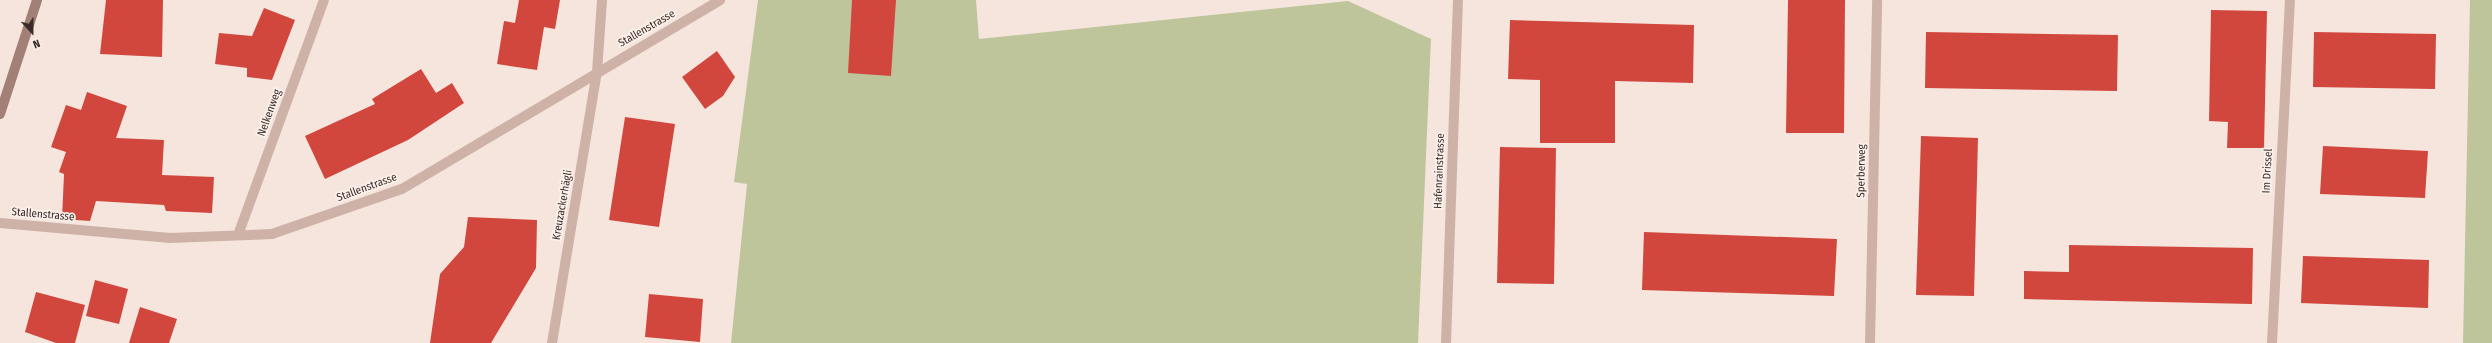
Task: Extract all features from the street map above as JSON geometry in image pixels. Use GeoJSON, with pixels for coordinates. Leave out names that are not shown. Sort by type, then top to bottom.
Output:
{"type":"FeatureCollection","features":[{"type":"Feature","properties":{"kind":"main road"},"geometry":{"type":"LineString","coordinates":[[0,114],[37,0]]}},
{"type":"Feature","properties":{"kind":"street","name":"Nelkenweg"},"geometry":{"type":"LineString","coordinates":[[238,235],[324,0]]}},
{"type":"Feature","properties":{"kind":"street","name":"Kreuzackerhägli"},"geometry":{"type":"LineString","coordinates":[[552,343],[597,72],[602,0]]}},
{"type":"Feature","properties":{"kind":"street","name":"Stallenstrasse"},"geometry":{"type":"LineString","coordinates":[[0,223],[170,238],[272,234],[402,189],[720,0]]}},
{"type":"Feature","properties":{"kind":"street","name":"Hafenrainstrasse"},"geometry":{"type":"LineString","coordinates":[[1446,343],[1458,0]]}},
{"type":"Feature","properties":{"kind":"street","name":"Sperberweg"},"geometry":{"type":"LineString","coordinates":[[1870,343],[1877,0]]}},
{"type":"Feature","properties":{"kind":"street","name":"Im Drissel"},"geometry":{"type":"LineString","coordinates":[[2272,343],[2290,0]]}},
{"type":"Feature","properties":{"kind":"green space"},"geometry":{"type":"Polygon","coordinates":[[[758,0],[976,0],[979,39],[1348,1],[1431,39],[1418,343],[731,343],[747,184],[734,182],[758,0]]]}},
{"type":"Feature","properties":{"kind":"green space"},"geometry":{"type":"Polygon","coordinates":[[[2470,0],[2492,0],[2492,343],[2463,343],[2470,0]]]}},
{"type":"Feature","properties":{"kind":"building"},"geometry":{"type":"Polygon","coordinates":[[[106,0],[163,0],[162,57],[100,54],[106,0]]]}},
{"type":"Feature","properties":{"kind":"building"},"geometry":{"type":"Polygon","coordinates":[[[519,0],[560,0],[555,29],[544,27],[537,70],[497,64],[504,21],[515,23],[519,0]]]}},
{"type":"Feature","properties":{"kind":"building"},"geometry":{"type":"Polygon","coordinates":[[[852,0],[896,0],[891,76],[848,73],[852,0]]]}},
{"type":"Feature","properties":{"kind":"building"},"geometry":{"type":"Polygon","coordinates":[[[1788,0],[1845,0],[1844,133],[1786,133],[1788,0]]]}},
{"type":"Feature","properties":{"kind":"building"},"geometry":{"type":"Polygon","coordinates":[[[264,8],[295,20],[272,80],[247,77],[247,68],[215,64],[219,33],[252,36],[264,8]]]}},
{"type":"Feature","properties":{"kind":"building"},"geometry":{"type":"Polygon","coordinates":[[[2211,10],[2267,11],[2264,148],[2227,148],[2228,122],[2209,121],[2211,10]]]}},
{"type":"Feature","properties":{"kind":"building"},"geometry":{"type":"Polygon","coordinates":[[[1510,20],[1694,25],[1693,83],[1615,81],[1615,143],[1540,143],[1540,80],[1508,79],[1510,20]]]}},
{"type":"Feature","properties":{"kind":"building"},"geometry":{"type":"Polygon","coordinates":[[[1926,32],[2118,35],[2117,91],[1925,88],[1926,32]]]}},
{"type":"Feature","properties":{"kind":"building"},"geometry":{"type":"Polygon","coordinates":[[[2314,32],[2436,34],[2435,89],[2313,87],[2314,32]]]}},
{"type":"Feature","properties":{"kind":"building"},"geometry":{"type":"Polygon","coordinates":[[[717,51],[735,77],[723,96],[705,109],[682,77],[717,51]]]}},
{"type":"Feature","properties":{"kind":"building"},"geometry":{"type":"Polygon","coordinates":[[[421,69],[436,93],[452,83],[464,103],[408,140],[325,179],[305,136],[375,104],[372,99],[421,69]]]}},
{"type":"Feature","properties":{"kind":"building"},"geometry":{"type":"Polygon","coordinates":[[[87,92],[127,106],[116,138],[164,140],[162,175],[214,177],[212,213],[166,211],[164,205],[96,201],[90,221],[62,219],[64,174],[59,172],[66,152],[51,147],[66,105],[81,110],[87,92]]]}},
{"type":"Feature","properties":{"kind":"building"},"geometry":{"type":"Polygon","coordinates":[[[625,117],[675,124],[659,227],[609,220],[625,117]]]}},
{"type":"Feature","properties":{"kind":"building"},"geometry":{"type":"Polygon","coordinates":[[[1921,136],[1978,138],[1974,296],[1916,295],[1921,136]]]}},
{"type":"Feature","properties":{"kind":"building"},"geometry":{"type":"Polygon","coordinates":[[[2323,146],[2428,151],[2425,198],[2320,194],[2323,146]]]}},
{"type":"Feature","properties":{"kind":"building"},"geometry":{"type":"Polygon","coordinates":[[[1500,147],[1556,148],[1554,284],[1497,283],[1500,147]]]}},
{"type":"Feature","properties":{"kind":"building"},"geometry":{"type":"Polygon","coordinates":[[[468,217],[537,220],[536,268],[491,343],[430,343],[440,274],[464,247],[468,217]]]}},
{"type":"Feature","properties":{"kind":"building"},"geometry":{"type":"Polygon","coordinates":[[[1644,232],[1837,239],[1834,296],[1642,290],[1644,232]]]}},
{"type":"Feature","properties":{"kind":"building"},"geometry":{"type":"Polygon","coordinates":[[[2069,245],[2253,248],[2252,304],[2024,299],[2024,271],[2069,272],[2069,245]]]}},
{"type":"Feature","properties":{"kind":"building"},"geometry":{"type":"Polygon","coordinates":[[[2303,256],[2429,260],[2428,308],[2301,303],[2303,256]]]}},
{"type":"Feature","properties":{"kind":"building"},"geometry":{"type":"Polygon","coordinates":[[[95,280],[128,289],[119,324],[86,316],[95,280]]]}},
{"type":"Feature","properties":{"kind":"building"},"geometry":{"type":"Polygon","coordinates":[[[36,292],[85,305],[75,343],[56,343],[25,332],[36,292]]]}},
{"type":"Feature","properties":{"kind":"building"},"geometry":{"type":"Polygon","coordinates":[[[649,294],[703,299],[700,342],[645,337],[649,294]]]}},
{"type":"Feature","properties":{"kind":"building"},"geometry":{"type":"Polygon","coordinates":[[[140,307],[177,319],[169,343],[129,343],[140,307]]]}}]}
